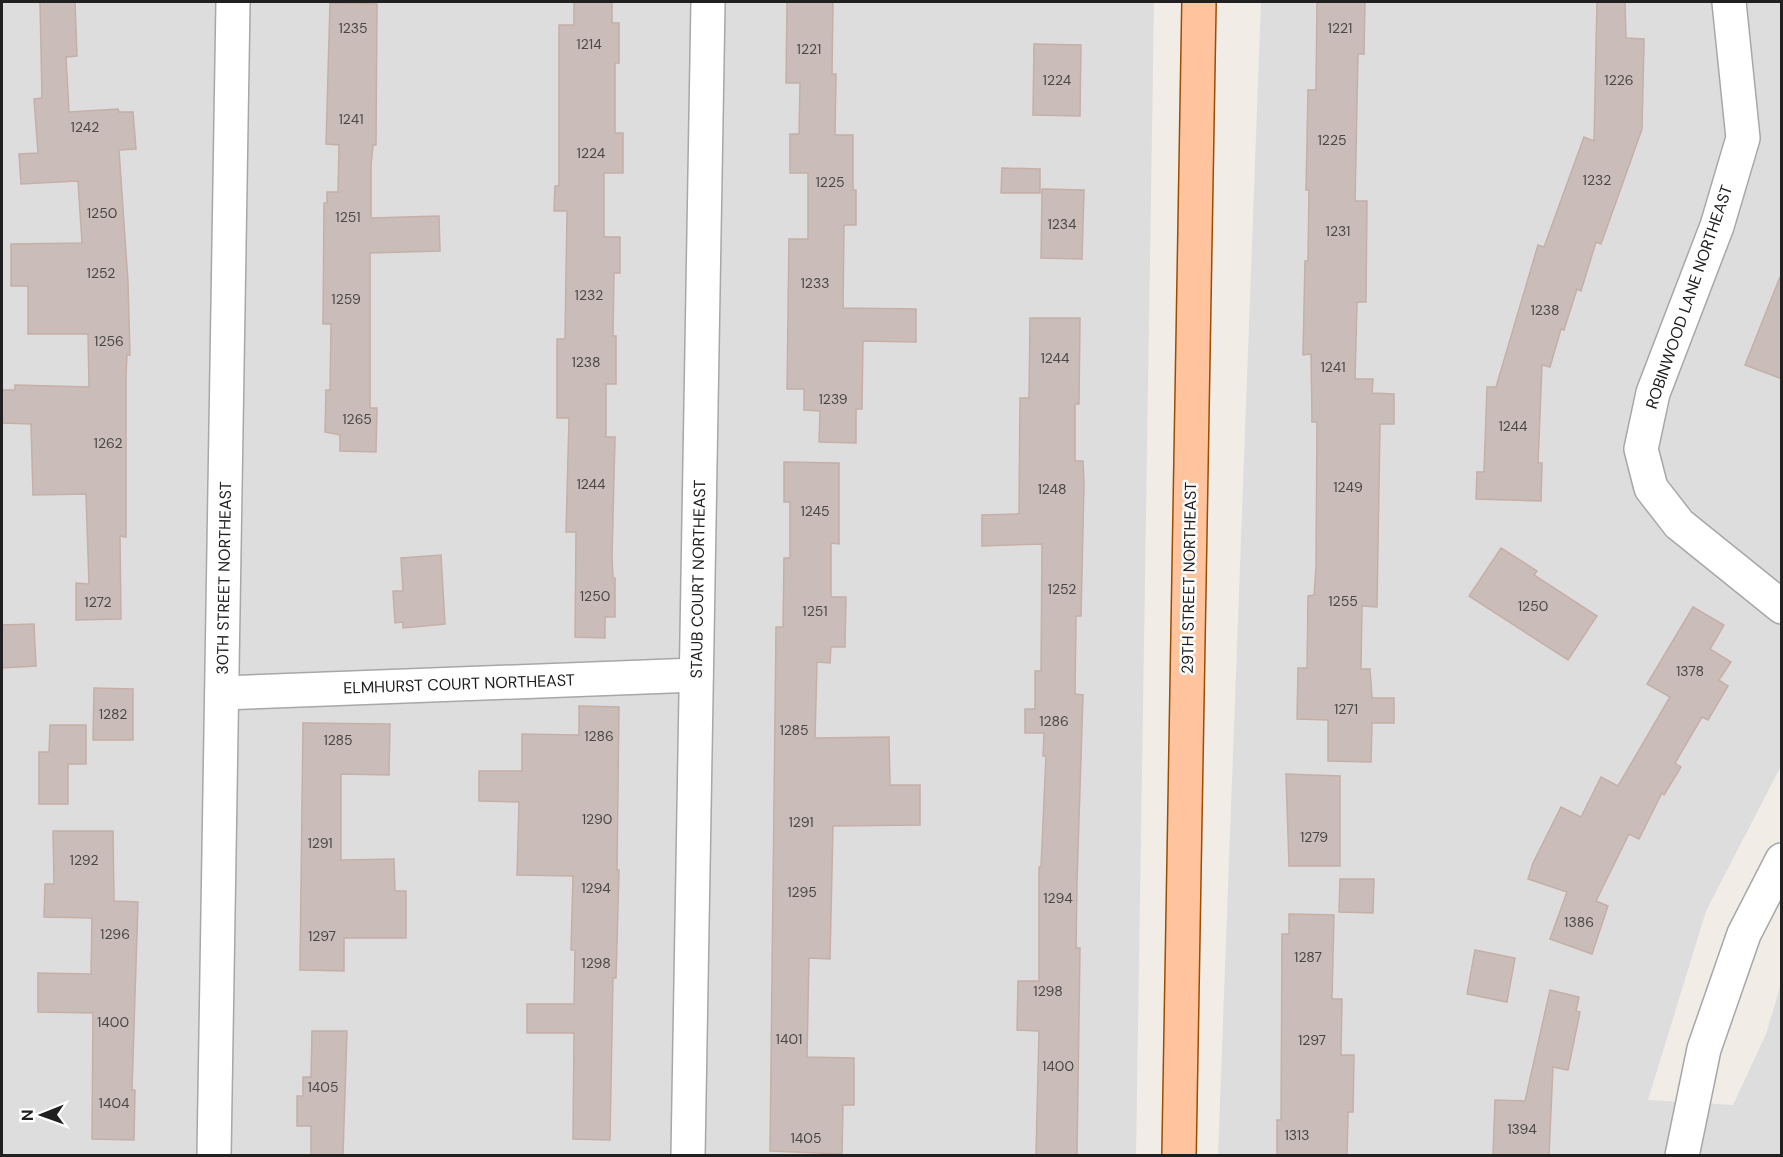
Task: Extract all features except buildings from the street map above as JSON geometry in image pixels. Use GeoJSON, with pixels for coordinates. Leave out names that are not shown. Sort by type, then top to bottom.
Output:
{"type":"FeatureCollection","features":[{"type":"Feature","properties":{"kind":"main road","name":"29TH STREET NORTHEAST"},"geometry":{"type":"LineString","coordinates":[[1179,1155],[1199,2]]}},
{"type":"Feature","properties":{"kind":"street","name":"30TH STREET NORTHEAST"},"geometry":{"type":"LineString","coordinates":[[214,1155],[233,2]]}},
{"type":"Feature","properties":{"kind":"street","name":"STAUB COURT NORTHEAST"},"geometry":{"type":"LineString","coordinates":[[687,1155],[708,2]]}},
{"type":"Feature","properties":{"kind":"street","name":"ROBINWOOD LANE NORTHEAST"},"geometry":{"type":"LineString","coordinates":[[1729,2],[1743,138],[1717,226],[1653,393],[1641,449],[1651,489],[1679,524],[1782,606]]}},
{"type":"Feature","properties":{"kind":"street","name":"ELMHURST COURT NORTHEAST"},"geometry":{"type":"LineString","coordinates":[[222,693],[696,675]]}},
{"type":"Feature","properties":{"kind":"street"},"geometry":{"type":"LineString","coordinates":[[1682,1155],[1704,1049],[1744,934],[1782,860]]}},
{"type":"Feature","properties":{"kind":"shaded area"},"geometry":{"type":"Polygon","coordinates":[[[2,2],[1154,2],[1136,1155],[2,1156],[2,2]]]}},
{"type":"Feature","properties":{"kind":"shaded area"},"geometry":{"type":"Polygon","coordinates":[[[1261,2],[1781,2],[1781,766],[1706,911],[1648,1100],[1733,1105],[1766,1034],[1781,984],[1781,1155],[1218,1156],[1261,2]]]}}]}
